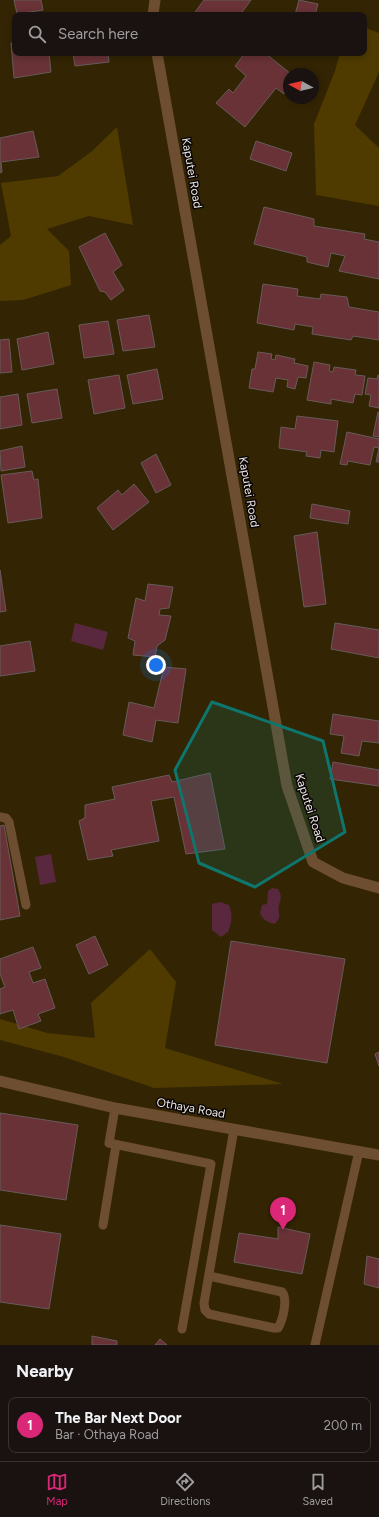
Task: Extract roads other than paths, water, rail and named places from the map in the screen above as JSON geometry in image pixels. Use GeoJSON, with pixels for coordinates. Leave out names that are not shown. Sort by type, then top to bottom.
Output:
{"type":"FeatureCollection","features":[{"type":"Feature","properties":{"kind":"street"},"geometry":{"type":"LineString","coordinates":[[153,12],[155,0]]}},
{"type":"Feature","properties":{"kind":"street","name":"Kaputei Road"},"geometry":{"type":"LineString","coordinates":[[158,56],[287,786],[313,862],[342,878],[379,888]]}},
{"type":"Feature","properties":{"kind":"street","name":"Othaya Road"},"geometry":{"type":"LineString","coordinates":[[0,1081],[115,1108],[379,1155]]}},
{"type":"Feature","properties":{"kind":"lane"},"geometry":{"type":"LineString","coordinates":[[0,817],[6,818],[9,822],[26,905]]}},
{"type":"Feature","properties":{"kind":"lane"},"geometry":{"type":"LineString","coordinates":[[115,1108],[109,1143],[211,1164],[182,1329]]}},
{"type":"Feature","properties":{"kind":"lane"},"geometry":{"type":"LineString","coordinates":[[209,1276],[282,1292],[285,1295],[285,1300],[278,1328],[209,1314],[205,1310],[204,1303],[234,1129]]}},
{"type":"Feature","properties":{"kind":"lane"},"geometry":{"type":"LineString","coordinates":[[103,1224],[116,1145]]}},
{"type":"Feature","properties":{"kind":"lane"},"geometry":{"type":"LineString","coordinates":[[315,1345],[359,1151]]}},
{"type":"Feature","properties":{"kind":"place","name":"The Bar Next Door"},"geometry":{"type":"Point","coordinates":[283,1230]}}]}
